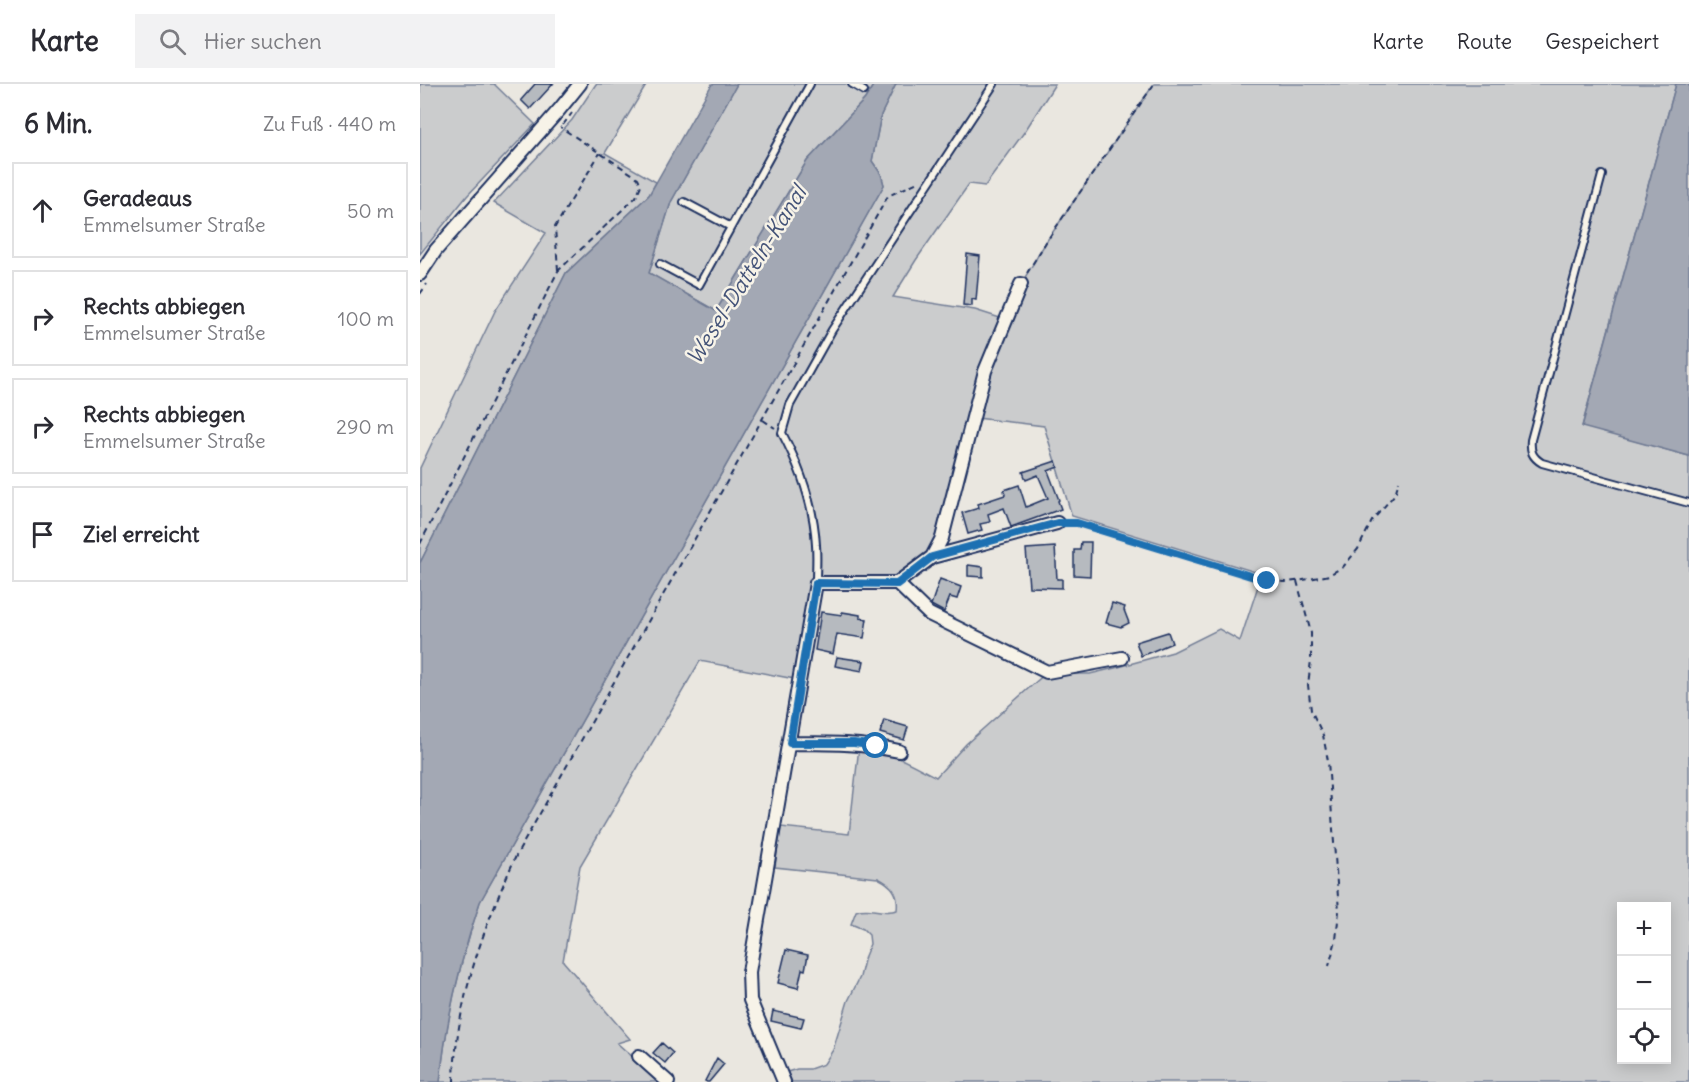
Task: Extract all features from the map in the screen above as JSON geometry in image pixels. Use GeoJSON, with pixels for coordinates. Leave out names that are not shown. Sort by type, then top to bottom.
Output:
{"type":"FeatureCollection","features":[{"type":"Feature","properties":{"kind":"street"},"geometry":{"type":"LineString","coordinates":[[420,274],[436,250],[580,84]]}},
{"type":"Feature","properties":{"kind":"street"},"geometry":{"type":"LineString","coordinates":[[932,557],[942,538],[985,371],[1021,284]]}},
{"type":"Feature","properties":{"kind":"street"},"geometry":{"type":"LineString","coordinates":[[784,1082],[750,1000],[749,972],[816,583],[897,584],[932,557],[1057,523]]}},
{"type":"Feature","properties":{"kind":"street"},"geometry":{"type":"LineString","coordinates":[[897,584],[929,614],[1047,672],[1122,658]]}},
{"type":"Feature","properties":{"kind":"street"},"geometry":{"type":"LineString","coordinates":[[790,743],[854,743],[899,751]]}},
{"type":"Feature","properties":{"kind":"street"},"geometry":{"type":"LineString","coordinates":[[639,1056],[669,1082]]}},
{"type":"Feature","properties":{"kind":"lane"},"geometry":{"type":"LineString","coordinates":[[660,264],[699,285],[810,84]]}},
{"type":"Feature","properties":{"kind":"lane"},"geometry":{"type":"LineString","coordinates":[[852,84],[864,91]]}},
{"type":"Feature","properties":{"kind":"lane"},"geometry":{"type":"LineString","coordinates":[[816,583],[816,544],[810,502],[795,457],[782,433],[790,405],[832,330],[994,84]]}},
{"type":"Feature","properties":{"kind":"lane"},"geometry":{"type":"LineString","coordinates":[[1602,175],[1531,440],[1531,453],[1542,463],[1689,503]]}},
{"type":"Feature","properties":{"kind":"lane"},"geometry":{"type":"LineString","coordinates":[[684,202],[731,227]]}},
{"type":"Feature","properties":{"kind":"path"},"geometry":{"type":"LineString","coordinates":[[1021,284],[1046,242],[1154,84]]}},
{"type":"Feature","properties":{"kind":"path"},"geometry":{"type":"LineString","coordinates":[[420,544],[558,271],[636,197],[641,185],[638,178],[550,120]]}},
{"type":"Feature","properties":{"kind":"path"},"geometry":{"type":"LineString","coordinates":[[558,271],[555,227],[600,153]]}},
{"type":"Feature","properties":{"kind":"path"},"geometry":{"type":"LineString","coordinates":[[454,1082],[458,1032],[473,968],[516,856],[888,196],[936,173]]}},
{"type":"Feature","properties":{"kind":"path"},"geometry":{"type":"LineString","coordinates":[[763,420],[782,433]]}},
{"type":"Feature","properties":{"kind":"path"},"geometry":{"type":"LineString","coordinates":[[1057,523],[1077,523],[1267,581],[1297,581],[1329,575],[1343,567],[1358,549],[1372,521],[1395,494],[1399,481]]}},
{"type":"Feature","properties":{"kind":"path"},"geometry":{"type":"LineString","coordinates":[[1297,581],[1311,633],[1308,685],[1311,710],[1323,735],[1328,761],[1339,911],[1336,940],[1329,966]]}},
{"type":"Feature","properties":{"kind":"shaded area"},"geometry":{"type":"Polygon","coordinates":[[[420,84],[495,84],[535,124],[467,196],[420,254],[420,84]]]}},
{"type":"Feature","properties":{"kind":"shaded area"},"geometry":{"type":"Polygon","coordinates":[[[596,84],[647,84],[605,153],[656,182],[649,195],[566,273],[420,563],[420,468],[495,311],[546,233],[494,203],[572,120],[596,84]]]}},
{"type":"Feature","properties":{"kind":"shaded area"},"geometry":{"type":"Polygon","coordinates":[[[737,84],[874,84],[865,99],[807,161],[716,311],[649,273],[671,202],[737,84]]]}},
{"type":"Feature","properties":{"kind":"shaded area"},"geometry":{"type":"Polygon","coordinates":[[[896,84],[1055,84],[1025,131],[985,186],[969,184],[893,297],[975,310],[1000,318],[984,363],[938,533],[930,551],[894,578],[868,581],[813,578],[795,679],[700,661],[580,866],[563,961],[630,1039],[617,1043],[661,1082],[440,1082],[455,991],[480,902],[884,185],[881,174],[872,161],[881,115],[896,84]]]}},
{"type":"Feature","properties":{"kind":"shaded area"},"geometry":{"type":"Polygon","coordinates":[[[1154,84],[1676,84],[1582,426],[1689,456],[1689,1082],[792,1082],[787,1072],[810,1069],[824,1064],[833,1050],[848,1001],[860,977],[870,944],[869,935],[863,929],[851,924],[856,911],[897,910],[897,899],[894,890],[878,878],[775,867],[781,827],[849,834],[859,747],[889,754],[936,777],[966,744],[1047,672],[1090,674],[1115,668],[1173,652],[1219,629],[1240,641],[1262,574],[1072,516],[1044,426],[977,418],[989,374],[1021,284],[1046,242],[1154,84]]]}},
{"type":"Feature","properties":{"kind":"water","name":"Wesel-Datteln-Kanal"},"geometry":{"type":"Polygon","coordinates":[[[712,84],[737,84],[671,202],[649,273],[716,311],[807,161],[865,99],[874,84],[896,84],[881,115],[872,161],[881,174],[884,185],[480,902],[455,991],[440,1082],[420,1082],[420,563],[566,273],[649,195],[712,84]]]}},
{"type":"Feature","properties":{"kind":"water"},"geometry":{"type":"Polygon","coordinates":[[[1676,84],[1689,84],[1689,456],[1582,427],[1676,84]]]}},
{"type":"Feature","properties":{"kind":"building"},"geometry":{"type":"Polygon","coordinates":[[[535,84],[553,84],[530,109],[521,100],[535,84]]]}},
{"type":"Feature","properties":{"kind":"building"},"geometry":{"type":"Polygon","coordinates":[[[967,254],[980,256],[976,300],[972,299],[972,306],[963,305],[967,254]]]}},
{"type":"Feature","properties":{"kind":"building"},"geometry":{"type":"Polygon","coordinates":[[[1056,461],[1058,467],[1048,471],[1061,509],[1011,527],[1004,508],[988,514],[990,522],[980,524],[982,530],[968,534],[962,513],[979,508],[978,504],[1005,495],[1004,490],[1019,485],[1026,507],[1048,498],[1038,475],[1026,480],[1023,472],[1056,461]]]}},
{"type":"Feature","properties":{"kind":"building"},"geometry":{"type":"Polygon","coordinates":[[[1081,542],[1091,542],[1090,576],[1074,575],[1074,550],[1080,550],[1081,542]]]}},
{"type":"Feature","properties":{"kind":"building"},"geometry":{"type":"Polygon","coordinates":[[[1055,547],[1057,579],[1062,579],[1062,588],[1029,587],[1026,549],[1055,547]]]}},
{"type":"Feature","properties":{"kind":"building"},"geometry":{"type":"Polygon","coordinates":[[[968,565],[983,567],[983,577],[968,576],[968,565]]]}},
{"type":"Feature","properties":{"kind":"building"},"geometry":{"type":"Polygon","coordinates":[[[940,579],[961,587],[957,599],[950,597],[944,612],[931,605],[940,579]]]}},
{"type":"Feature","properties":{"kind":"building"},"geometry":{"type":"Polygon","coordinates":[[[1112,603],[1125,607],[1129,623],[1121,627],[1106,623],[1112,603]]]}},
{"type":"Feature","properties":{"kind":"building"},"geometry":{"type":"Polygon","coordinates":[[[821,612],[842,615],[842,612],[860,615],[860,618],[867,619],[864,638],[837,634],[833,654],[815,650],[821,612]]]}},
{"type":"Feature","properties":{"kind":"building"},"geometry":{"type":"Polygon","coordinates":[[[1168,632],[1172,643],[1141,656],[1136,642],[1168,632]]]}},
{"type":"Feature","properties":{"kind":"building"},"geometry":{"type":"Polygon","coordinates":[[[837,657],[864,661],[862,671],[835,666],[837,657]]]}},
{"type":"Feature","properties":{"kind":"building"},"geometry":{"type":"Polygon","coordinates":[[[884,720],[908,727],[904,740],[880,733],[884,720]]]}},
{"type":"Feature","properties":{"kind":"building"},"geometry":{"type":"Polygon","coordinates":[[[786,950],[808,955],[798,988],[778,983],[786,950]]]}},
{"type":"Feature","properties":{"kind":"building"},"geometry":{"type":"Polygon","coordinates":[[[773,1011],[804,1018],[801,1028],[771,1021],[773,1011]]]}},
{"type":"Feature","properties":{"kind":"building"},"geometry":{"type":"Polygon","coordinates":[[[662,1043],[673,1053],[665,1063],[653,1053],[662,1043]]]}},
{"type":"Feature","properties":{"kind":"building"},"geometry":{"type":"Polygon","coordinates":[[[717,1058],[724,1064],[707,1082],[705,1081],[717,1058]]]}},
{"type":"Feature","properties":{"kind":"route"},"geometry":{"type":"LineString","coordinates":[[876,746],[854,743],[790,743],[816,583],[897,584],[932,557],[1068,522],[1267,581]]}}]}
